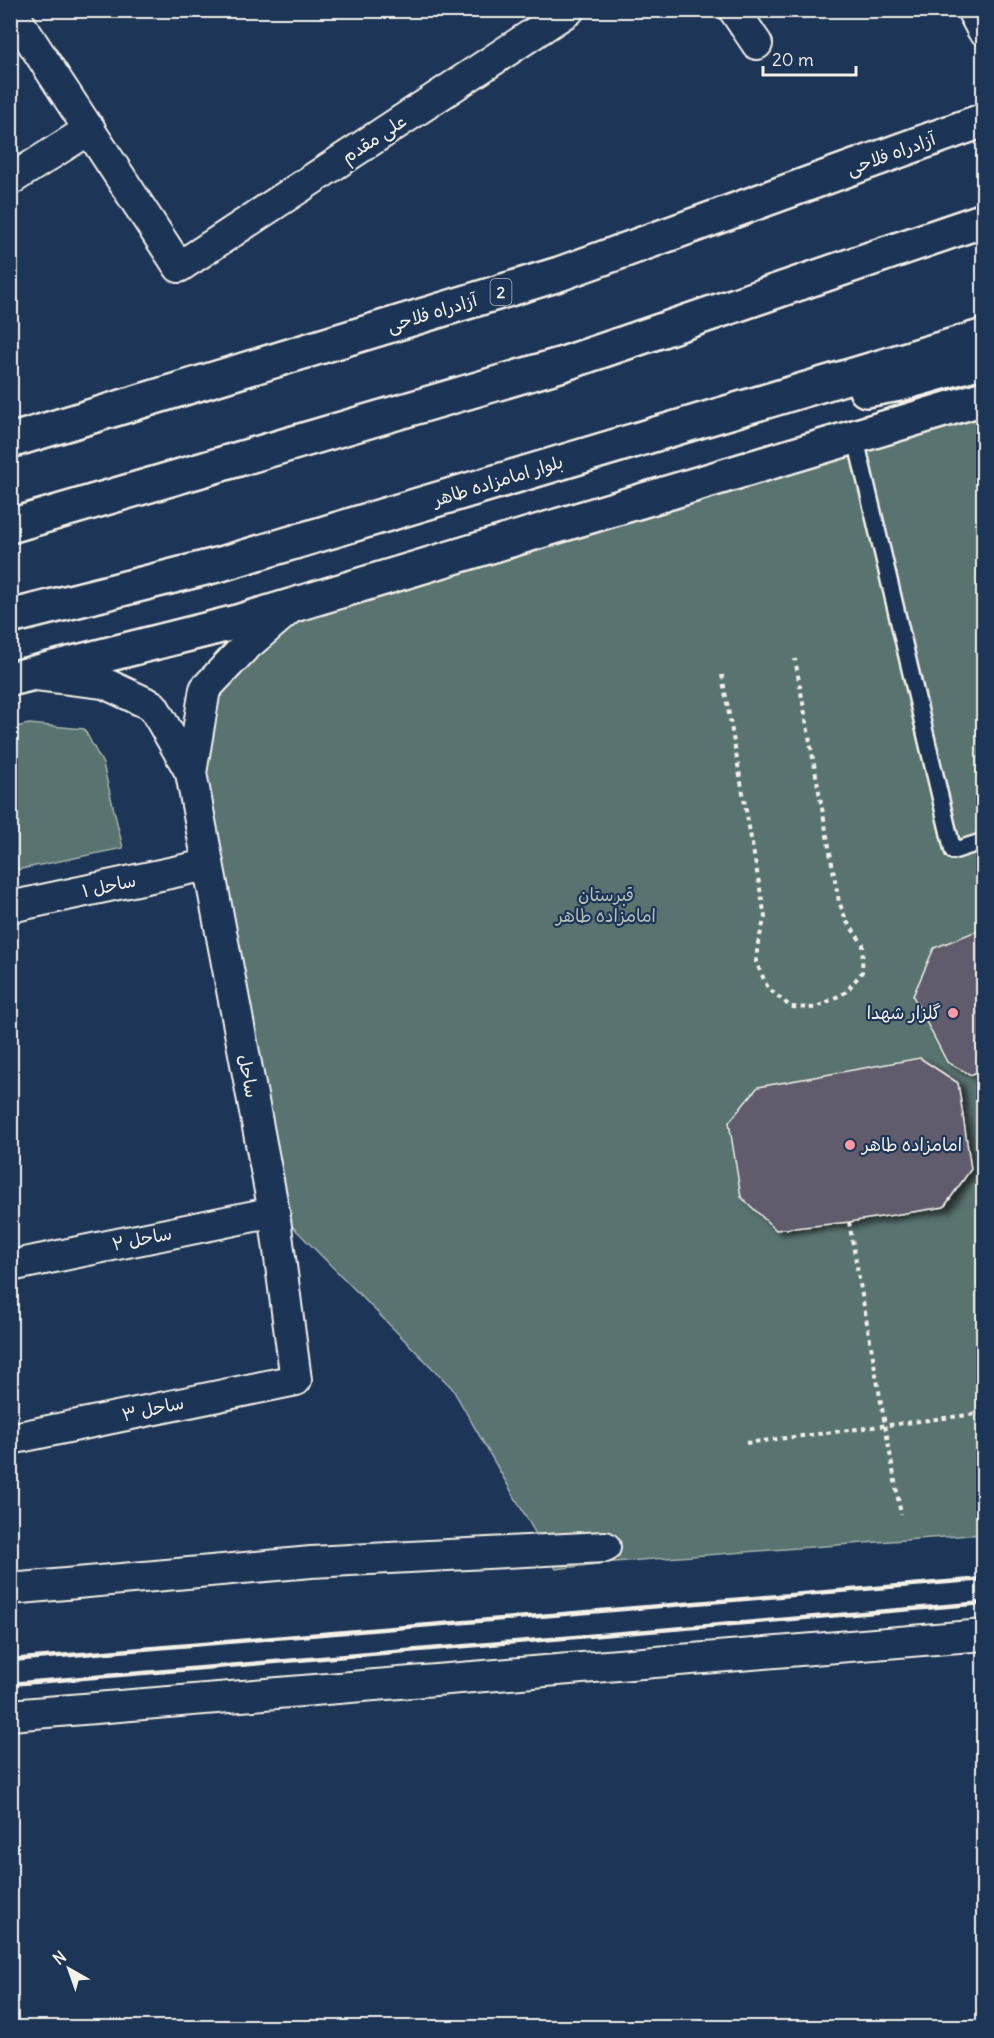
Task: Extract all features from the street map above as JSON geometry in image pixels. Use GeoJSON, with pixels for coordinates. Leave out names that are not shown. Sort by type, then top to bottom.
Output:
{"type":"FeatureCollection","features":[{"type":"Feature","properties":{"kind":"main road","name":"آزادراه فلاحی"},"geometry":{"type":"LineString","coordinates":[[10,441],[559,274],[984,120]]}},
{"type":"Feature","properties":{"kind":"main road"},"geometry":{"type":"LineString","coordinates":[[10,526],[563,364],[984,220]]}},
{"type":"Feature","properties":{"kind":"main road","name":"بلوار امامزاده طاهر"},"geometry":{"type":"LineString","coordinates":[[10,617],[222,564],[984,336]]}},
{"type":"Feature","properties":{"kind":"main road"},"geometry":{"type":"LineString","coordinates":[[801,390],[849,394],[899,384],[984,360]]}},
{"type":"Feature","properties":{"kind":"main road"},"geometry":{"type":"LineString","coordinates":[[22,676],[237,622],[984,398]]}},
{"type":"Feature","properties":{"kind":"street"},"geometry":{"type":"LineString","coordinates":[[10,180],[90,129],[11,10]]}},
{"type":"Feature","properties":{"kind":"street","name":"علی مقدم"},"geometry":{"type":"LineString","coordinates":[[90,129],[179,267],[569,10]]}},
{"type":"Feature","properties":{"kind":"street"},"geometry":{"type":"LineString","coordinates":[[734,10],[757,44]]}},
{"type":"Feature","properties":{"kind":"street"},"geometry":{"type":"LineString","coordinates":[[191,773],[206,689],[243,649],[294,605]]}},
{"type":"Feature","properties":{"kind":"street"},"geometry":{"type":"LineString","coordinates":[[22,676],[104,683],[153,706],[191,773]]}},
{"type":"Feature","properties":{"kind":"street","name":"ساحل"},"geometry":{"type":"LineString","coordinates":[[191,773],[274,1212],[296,1380]]}},
{"type":"Feature","properties":{"kind":"street","name":"ساحل ۱"},"geometry":{"type":"LineString","coordinates":[[10,907],[207,865]]}},
{"type":"Feature","properties":{"kind":"street","name":"ساحل ۲"},"geometry":{"type":"LineString","coordinates":[[10,1266],[274,1212]]}},
{"type":"Feature","properties":{"kind":"street","name":"ساحل ۳"},"geometry":{"type":"LineString","coordinates":[[10,1438],[296,1380]]}},
{"type":"Feature","properties":{"kind":"street"},"geometry":{"type":"LineString","coordinates":[[10,1589],[311,1562],[604,1547]]}},
{"type":"Feature","properties":{"kind":"street"},"geometry":{"type":"LineString","coordinates":[[10,1715],[984,1635]]}},
{"type":"Feature","properties":{"kind":"lane"},"geometry":{"type":"LineString","coordinates":[[855,436],[953,851],[984,840]]}},
{"type":"Feature","properties":{"kind":"path"},"geometry":{"type":"LineString","coordinates":[[723,675],[765,917],[756,962],[768,988],[791,1007],[815,1008],[846,992],[862,972],[863,944],[847,922],[839,902],[795,659]]}},
{"type":"Feature","properties":{"kind":"path"},"geometry":{"type":"LineString","coordinates":[[849,1222],[900,1515]]}},
{"type":"Feature","properties":{"kind":"path"},"geometry":{"type":"LineString","coordinates":[[746,1443],[984,1413]]}},
{"type":"Feature","properties":{"kind":"green space","name":"قبرستان امامزاده طاهر"},"geometry":{"type":"Polygon","coordinates":[[[983,399],[983,1534],[614,1562],[556,1569],[452,1388],[289,1223],[191,773],[205,689],[294,605],[983,399]]]}},
{"type":"Feature","properties":{"kind":"green space"},"geometry":{"type":"Polygon","coordinates":[[[29,724],[84,729],[103,764],[123,848],[11,871],[11,728],[29,724]]]}},
{"type":"Feature","properties":{"kind":"building","name":"گلزار شهدا"},"geometry":{"type":"Polygon","coordinates":[[[984,928],[984,1068],[971,1075],[947,1062],[913,996],[934,948],[984,928]]]}},
{"type":"Feature","properties":{"kind":"building","name":"امامزاده طاهر"},"geometry":{"type":"Polygon","coordinates":[[[920,1058],[958,1083],[971,1169],[944,1207],[849,1222],[776,1230],[741,1197],[729,1122],[758,1087],[920,1058]]]}},
{"type":"Feature","properties":{"kind":"railway"},"geometry":{"type":"LineString","coordinates":[[10,1660],[984,1579]]}},
{"type":"Feature","properties":{"kind":"railway"},"geometry":{"type":"LineString","coordinates":[[10,1684],[984,1603]]}},
{"type":"Feature","properties":{"kind":"place","name":"گلزار شهدا"},"geometry":{"type":"Point","coordinates":[953,1013]}},
{"type":"Feature","properties":{"kind":"place","name":"امامزاده طاهر"},"geometry":{"type":"Point","coordinates":[850,1145]}}]}
